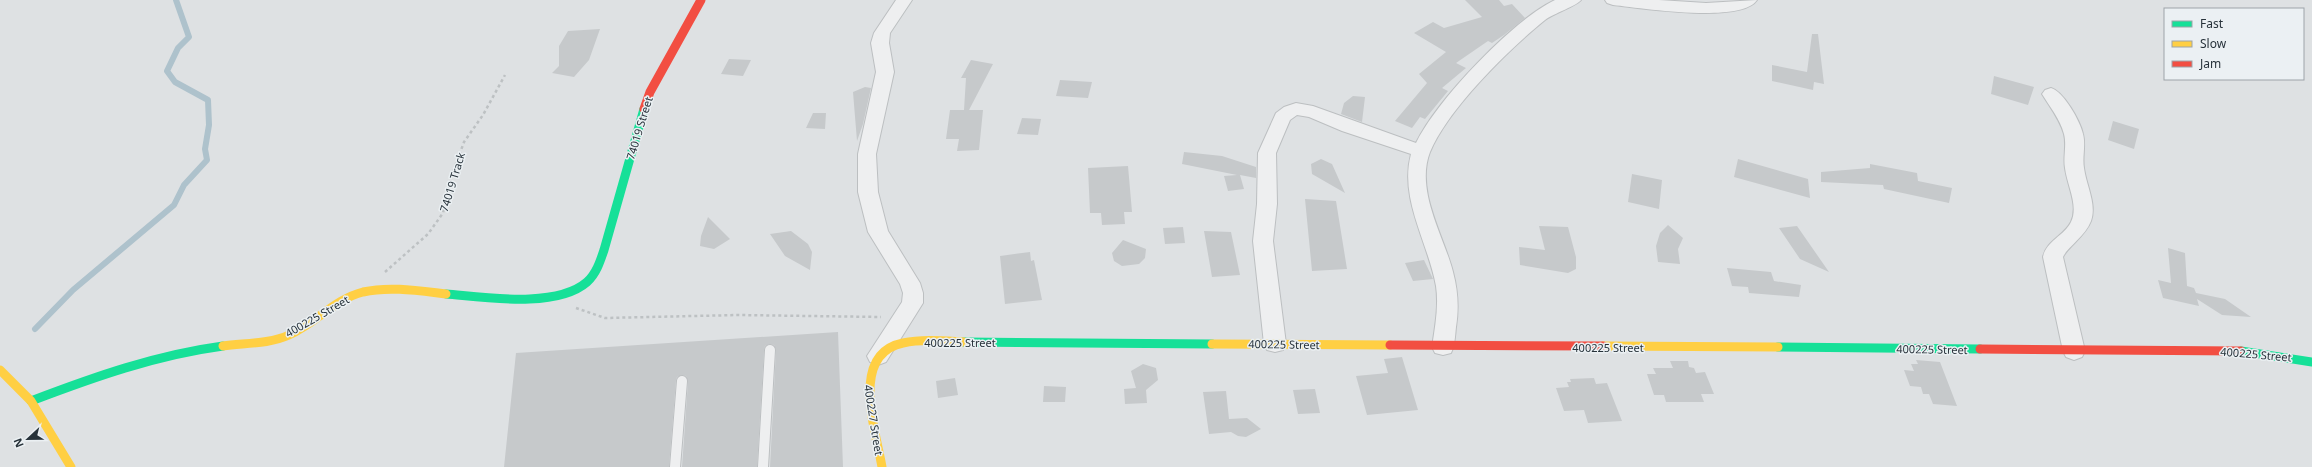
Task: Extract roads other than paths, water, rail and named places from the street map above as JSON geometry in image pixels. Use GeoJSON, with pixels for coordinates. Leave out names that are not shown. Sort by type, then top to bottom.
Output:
{"type":"FeatureCollection","features":[{"type":"Feature","properties":{"kind":"street","name":"74019 Street"},"geometry":{"type":"LineString","coordinates":[[599,264],[610,233],[645,105],[661,72],[685,31],[691,14],[701,0]]}},
{"type":"Feature","properties":{"kind":"street"},"geometry":{"type":"LineString","coordinates":[[878,356],[912,303],[913,293],[910,283],[878,232],[868,192],[867,154],[885,72],[880,43],[882,33],[904,0]]}},
{"type":"Feature","properties":{"kind":"street"},"geometry":{"type":"LineString","coordinates":[[1443,347],[1447,310],[1447,287],[1419,195],[1417,166],[1421,151],[1449,107],[1486,65],[1552,7],[1573,0]]}},
{"type":"Feature","properties":{"kind":"street"},"geometry":{"type":"LineString","coordinates":[[1613,0],[1717,9],[1735,7],[1749,0]]}},
{"type":"Feature","properties":{"kind":"street"},"geometry":{"type":"LineString","coordinates":[[2051,94],[2065,114],[2074,135],[2074,167],[2084,210],[2081,222],[2072,236],[2054,252],[2053,257],[2074,351]]}},
{"type":"Feature","properties":{"kind":"street"},"geometry":{"type":"LineString","coordinates":[[1275,344],[1263,241],[1267,204],[1267,152],[1282,117],[1290,110],[1302,109],[1421,151]]}},
{"type":"Feature","properties":{"kind":"street","name":"400225 Street"},"geometry":{"type":"LineString","coordinates":[[31,401],[97,374],[164,356],[201,348],[270,340],[290,334],[342,299],[365,292],[400,290],[448,292],[485,297],[539,297],[576,288],[588,279],[599,264]]}},
{"type":"Feature","properties":{"kind":"street","name":"400225 Street"},"geometry":{"type":"LineString","coordinates":[[878,356],[886,349],[902,342],[1275,344],[1443,347],[1909,348],[2074,351],[2226,351],[2291,356],[2312,362]]}},
{"type":"Feature","properties":{"kind":"street","name":"400227 Street"},"geometry":{"type":"LineString","coordinates":[[878,356],[872,365],[868,381],[882,467]]}},
{"type":"Feature","properties":{"kind":"street"},"geometry":{"type":"LineString","coordinates":[[0,370],[31,401],[72,467]]}},
{"type":"Feature","properties":{"kind":"lane"},"geometry":{"type":"LineString","coordinates":[[762,467],[770,350]]}},
{"type":"Feature","properties":{"kind":"lane"},"geometry":{"type":"LineString","coordinates":[[675,467],[682,381]]}},
{"type":"Feature","properties":{"kind":"waterway"},"geometry":{"type":"LineString","coordinates":[[35,329],[73,290],[174,205],[184,185],[207,160],[205,149],[209,125],[208,100],[175,82],[167,71],[178,48],[189,37],[176,0]]}}]}
